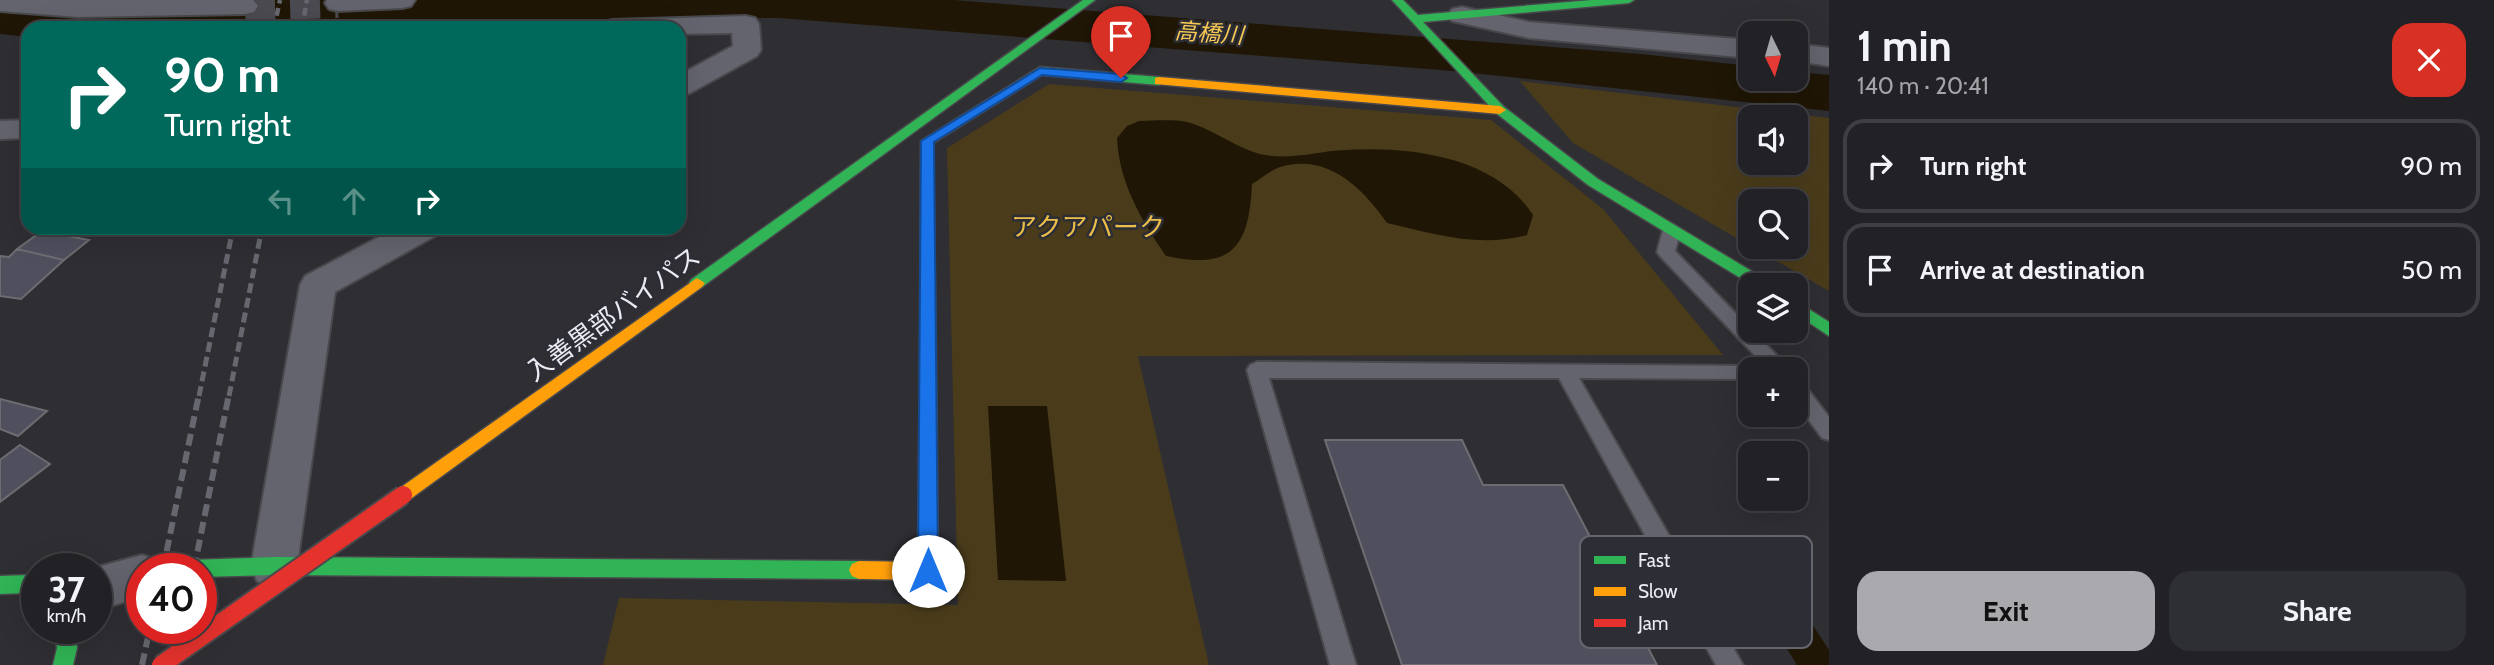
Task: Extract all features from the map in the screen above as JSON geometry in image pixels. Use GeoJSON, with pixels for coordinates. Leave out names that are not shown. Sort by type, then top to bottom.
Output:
{"type":"FeatureCollection","features":[{"type":"Feature","properties":{"kind":"main road"},"geometry":{"type":"LineString","coordinates":[[1397,0],[1500,110],[1594,182],[1743,273]]}},
{"type":"Feature","properties":{"kind":"main road"},"geometry":{"type":"LineString","coordinates":[[1415,19],[1629,0]]}},
{"type":"Feature","properties":{"kind":"main road","name":"入善黒部バイパス"},"geometry":{"type":"LineString","coordinates":[[161,665],[403,495],[1008,62],[1089,1]]}},
{"type":"Feature","properties":{"kind":"main road"},"geometry":{"type":"LineString","coordinates":[[217,568],[274,566],[928,571],[927,141],[1040,71],[1500,110]]}},
{"type":"Feature","properties":{"kind":"main road"},"geometry":{"type":"LineString","coordinates":[[1808,315],[1829,330]]}},
{"type":"Feature","properties":{"kind":"main road"},"geometry":{"type":"LineString","coordinates":[[0,585],[21,584]]}},
{"type":"Feature","properties":{"kind":"main road"},"geometry":{"type":"LineString","coordinates":[[63,665],[66,644]]}},
{"type":"Feature","properties":{"kind":"street"},"geometry":{"type":"LineString","coordinates":[[338,3],[402,0]]}},
{"type":"Feature","properties":{"kind":"street"},"geometry":{"type":"LineString","coordinates":[[0,3],[78,9],[245,6]]}},
{"type":"Feature","properties":{"kind":"street"},"geometry":{"type":"LineString","coordinates":[[671,21],[746,12],[747,50],[686,83]]}},
{"type":"Feature","properties":{"kind":"street"},"geometry":{"type":"LineString","coordinates":[[1462,15],[1529,30],[1738,48]]}},
{"type":"Feature","properties":{"kind":"street"},"geometry":{"type":"LineString","coordinates":[[1808,55],[1829,58]]}},
{"type":"Feature","properties":{"kind":"street"},"geometry":{"type":"LineString","coordinates":[[0,130],[21,129]]}},
{"type":"Feature","properties":{"kind":"street"},"geometry":{"type":"LineString","coordinates":[[274,566],[318,285],[411,235]]}},
{"type":"Feature","properties":{"kind":"lane"},"geometry":{"type":"LineString","coordinates":[[1672,230],[1666,253],[1768,357]]}},
{"type":"Feature","properties":{"kind":"lane"},"geometry":{"type":"LineString","coordinates":[[1343,665],[1257,370],[1738,370]]}},
{"type":"Feature","properties":{"kind":"lane"},"geometry":{"type":"LineString","coordinates":[[1564,370],[1657,536]]}},
{"type":"Feature","properties":{"kind":"lane"},"geometry":{"type":"LineString","coordinates":[[1808,404],[1829,432]]}},
{"type":"Feature","properties":{"kind":"lane"},"geometry":{"type":"LineString","coordinates":[[1720,648],[1730,665]]}},
{"type":"Feature","properties":{"kind":"green space"},"geometry":{"type":"Polygon","coordinates":[[[1520,81],[1738,107],[1738,175],[1808,175],[1808,115],[1829,118],[1829,291],[1808,279],[1808,273],[1798,273],[1773,259],[1808,259],[1808,189],[1738,189],[1738,239],[1573,143],[1520,81]]]}},
{"type":"Feature","properties":{"kind":"green space","name":"アクアパーク"},"geometry":{"type":"Polygon","coordinates":[[[1049,84],[1491,120],[1603,209],[1723,355],[1138,356],[1209,665],[603,665],[619,598],[958,605],[947,148],[1049,84]]]}},
{"type":"Feature","properties":{"kind":"shaded area"},"geometry":{"type":"Polygon","coordinates":[[[1139,121],[1187,122],[1245,149],[1265,155],[1295,156],[1370,149],[1423,153],[1449,159],[1474,167],[1497,179],[1517,195],[1533,215],[1527,235],[1509,239],[1474,240],[1422,231],[1387,223],[1366,197],[1342,176],[1313,165],[1297,164],[1277,168],[1252,184],[1247,224],[1233,249],[1207,260],[1166,256],[1133,200],[1122,170],[1117,138],[1127,126],[1139,121]]]}},
{"type":"Feature","properties":{"kind":"shaded area"},"geometry":{"type":"Polygon","coordinates":[[[988,406],[1047,406],[1066,581],[998,580],[988,406]]]}},
{"type":"Feature","properties":{"kind":"shaded area"},"geometry":{"type":"Polygon","coordinates":[[[1812,624],[1829,650],[1829,665],[1797,665],[1786,648],[1812,648],[1812,624]]]}},
{"type":"Feature","properties":{"kind":"building"},"geometry":{"type":"Polygon","coordinates":[[[36,235],[63,235],[89,240],[64,260],[17,249],[36,235]]]}},
{"type":"Feature","properties":{"kind":"building"},"geometry":{"type":"Polygon","coordinates":[[[17,249],[64,260],[21,299],[0,296],[0,256],[9,257],[17,249]]]}},
{"type":"Feature","properties":{"kind":"building"},"geometry":{"type":"Polygon","coordinates":[[[0,399],[47,411],[18,436],[0,429],[0,399]]]}},
{"type":"Feature","properties":{"kind":"building"},"geometry":{"type":"Polygon","coordinates":[[[1325,440],[1462,440],[1483,485],[1563,485],[1590,536],[1580,536],[1580,648],[1648,648],[1657,665],[1402,665],[1325,440]]]}},
{"type":"Feature","properties":{"kind":"building"},"geometry":{"type":"Polygon","coordinates":[[[20,445],[50,464],[0,502],[0,460],[20,445]]]}},
{"type":"Feature","properties":{"kind":"waterway","name":"高橋川"},"geometry":{"type":"LineString","coordinates":[[145,21],[554,4],[779,3],[1453,54],[1829,93]]}},
{"type":"Feature","properties":{"kind":"waterway","name":"高橋川"},"geometry":{"type":"LineString","coordinates":[[0,18],[30,21]]}},
{"type":"Feature","properties":{"kind":"tunnel"},"geometry":{"type":"LineString","coordinates":[[245,6],[338,3]]}},
{"type":"Feature","properties":{"kind":"railway"},"geometry":{"type":"LineString","coordinates":[[276,21],[280,0]]}},
{"type":"Feature","properties":{"kind":"railway"},"geometry":{"type":"LineString","coordinates":[[303,21],[307,0]]}},
{"type":"Feature","properties":{"kind":"railway"},"geometry":{"type":"LineString","coordinates":[[199,396],[232,235]]}},
{"type":"Feature","properties":{"kind":"railway"},"geometry":{"type":"LineString","coordinates":[[229,396],[261,235]]}},
{"type":"Feature","properties":{"kind":"railway"},"geometry":{"type":"LineString","coordinates":[[166,553],[199,394]]}},
{"type":"Feature","properties":{"kind":"railway"},"geometry":{"type":"LineString","coordinates":[[197,553],[229,394]]}},
{"type":"Feature","properties":{"kind":"railway"},"geometry":{"type":"LineString","coordinates":[[142,665],[147,644]]}},
{"type":"Feature","properties":{"kind":"railway"},"geometry":{"type":"LineString","coordinates":[[176,665],[180,644]]}},
{"type":"Feature","properties":{"kind":"traffic: fast"},"geometry":{"type":"LineString","coordinates":[[697,283],[1090,0]]}},
{"type":"Feature","properties":{"kind":"traffic: fast"},"geometry":{"type":"LineString","coordinates":[[1397,0],[1500,110],[1593,182],[1743,273]]}},
{"type":"Feature","properties":{"kind":"traffic: fast"},"geometry":{"type":"LineString","coordinates":[[1415,19],[1629,0]]}},
{"type":"Feature","properties":{"kind":"traffic: fast"},"geometry":{"type":"LineString","coordinates":[[928,362],[927,141],[1040,71],[1159,81]]}},
{"type":"Feature","properties":{"kind":"traffic: fast"},"geometry":{"type":"LineString","coordinates":[[1808,315],[1829,330]]}},
{"type":"Feature","properties":{"kind":"traffic: fast"},"geometry":{"type":"LineString","coordinates":[[217,568],[274,566],[859,570]]}},
{"type":"Feature","properties":{"kind":"traffic: fast"},"geometry":{"type":"LineString","coordinates":[[0,585],[21,584]]}},
{"type":"Feature","properties":{"kind":"traffic: fast"},"geometry":{"type":"LineString","coordinates":[[63,665],[66,644]]}},
{"type":"Feature","properties":{"kind":"traffic: slow"},"geometry":{"type":"LineString","coordinates":[[1159,81],[1500,110]]}},
{"type":"Feature","properties":{"kind":"traffic: slow"},"geometry":{"type":"LineString","coordinates":[[403,495],[697,283]]}},
{"type":"Feature","properties":{"kind":"traffic: slow"},"geometry":{"type":"LineString","coordinates":[[859,570],[928,571],[928,362]]}},
{"type":"Feature","properties":{"kind":"traffic: jam"},"geometry":{"type":"LineString","coordinates":[[161,665],[403,495]]}},
{"type":"Feature","properties":{"kind":"route"},"geometry":{"type":"LineString","coordinates":[[928,571],[927,141],[1040,71],[1121,78]]}}]}
